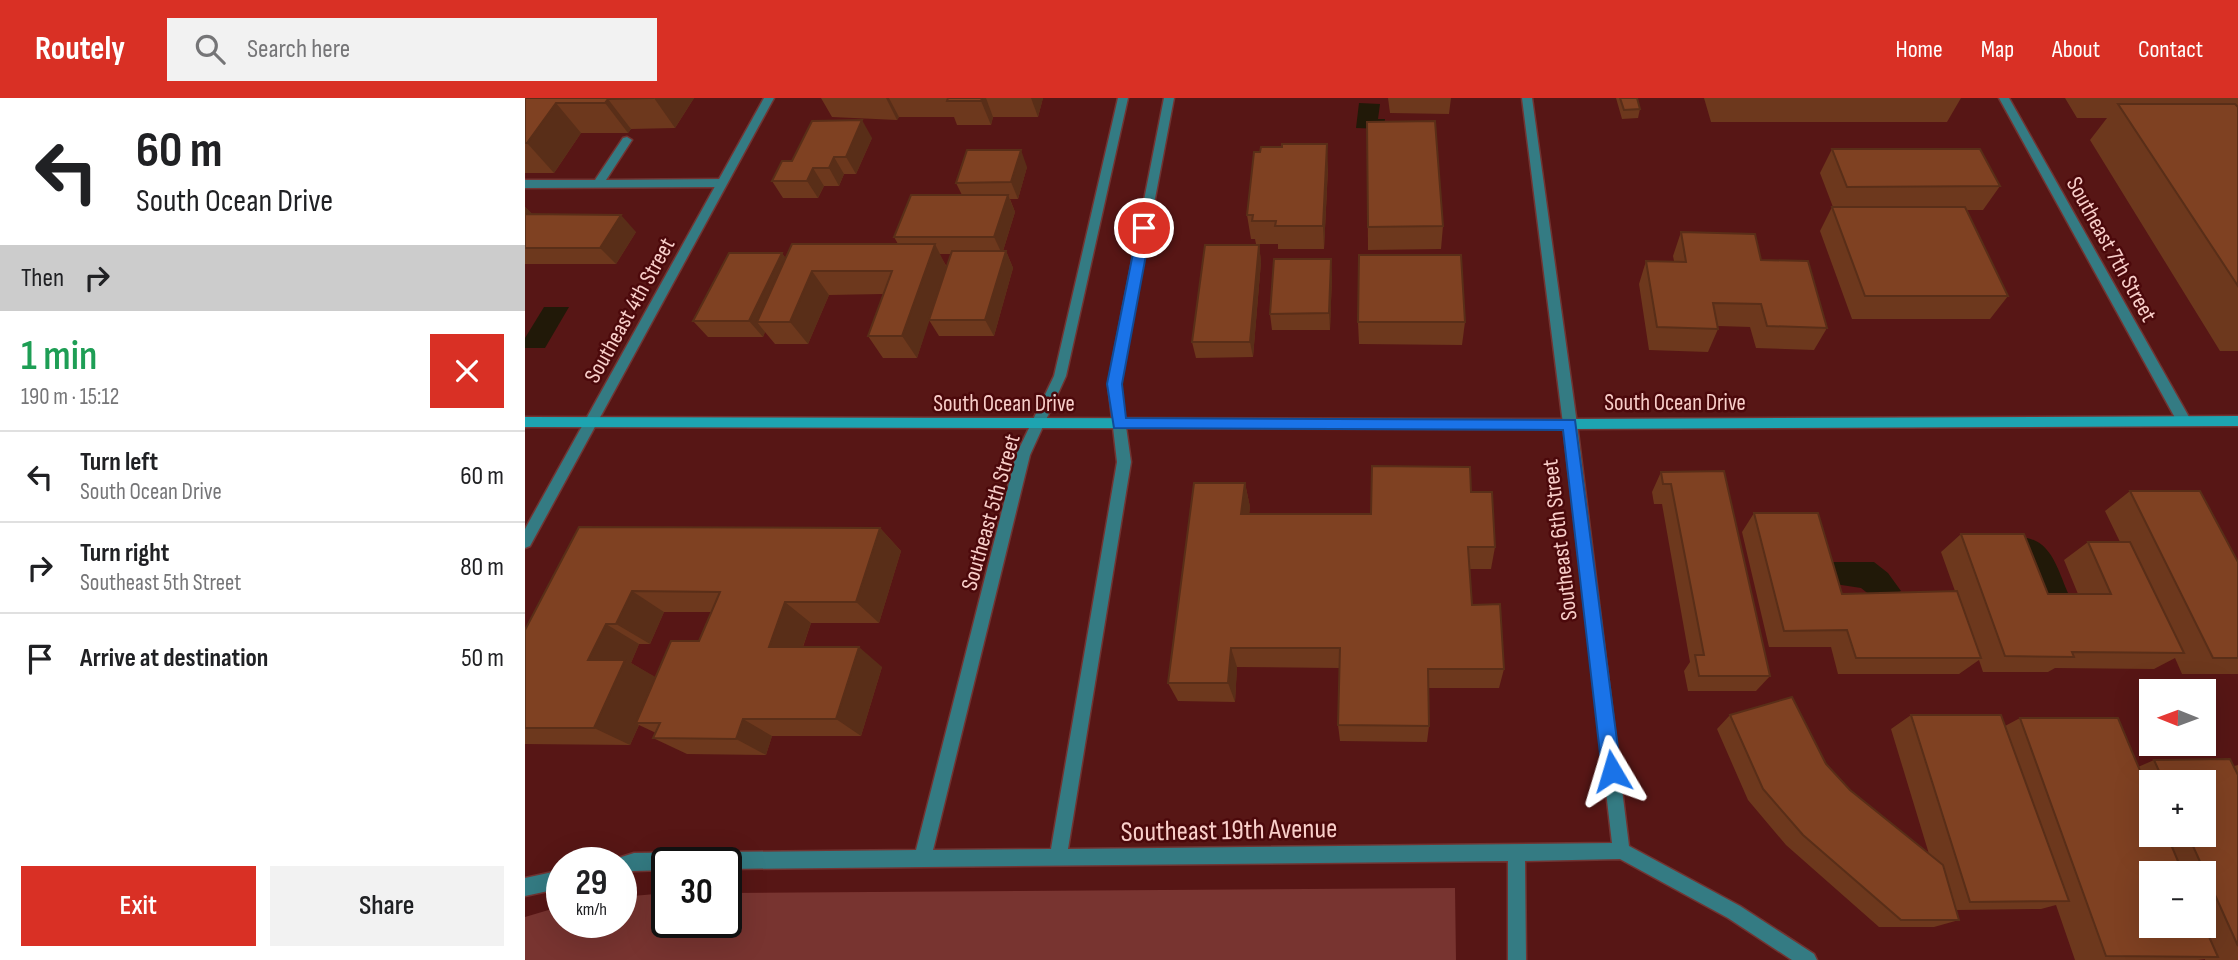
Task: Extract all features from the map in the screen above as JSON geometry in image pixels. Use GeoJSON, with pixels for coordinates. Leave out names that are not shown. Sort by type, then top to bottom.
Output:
{"type":"FeatureCollection","features":[{"type":"Feature","properties":{"kind":"main road","name":"South Ocean Drive"},"geometry":{"type":"LineString","coordinates":[[525,422],[1570,424],[2238,421]]}},
{"type":"Feature","properties":{"kind":"street","name":"Southeast 4th Street"},"geometry":{"type":"LineString","coordinates":[[525,542],[769,98]]}},
{"type":"Feature","properties":{"kind":"street","name":"Southeast 5th Street"},"geometry":{"type":"LineString","coordinates":[[923,858],[1023,455],[1060,376],[1123,98]]}},
{"type":"Feature","properties":{"kind":"street"},"geometry":{"type":"LineString","coordinates":[[1058,857],[1124,462],[1114,384],[1169,98]]}},
{"type":"Feature","properties":{"kind":"street","name":"Southeast 6th Street"},"geometry":{"type":"LineString","coordinates":[[1527,98],[1570,424],[1621,851]]}},
{"type":"Feature","properties":{"kind":"street","name":"Southeast 7th Street"},"geometry":{"type":"LineString","coordinates":[[2004,98],[2184,421]]}},
{"type":"Feature","properties":{"kind":"street"},"geometry":{"type":"LineString","coordinates":[[598,184],[627,140]]}},
{"type":"Feature","properties":{"kind":"street"},"geometry":{"type":"LineString","coordinates":[[525,184],[722,183]]}},
{"type":"Feature","properties":{"kind":"street"},"geometry":{"type":"LineString","coordinates":[[1517,851],[1517,960]]}},
{"type":"Feature","properties":{"kind":"street","name":"Southeast 19th Avenue"},"geometry":{"type":"LineString","coordinates":[[637,862],[1621,851],[1734,912],[1808,960]]}},
{"type":"Feature","properties":{"kind":"street"},"geometry":{"type":"LineString","coordinates":[[525,887],[546,882]]}},
{"type":"Feature","properties":{"kind":"shaded area"},"geometry":{"type":"Polygon","coordinates":[[[1359,103],[1380,104],[1378,119],[1385,119],[1384,129],[1356,128],[1359,103]]]}},
{"type":"Feature","properties":{"kind":"shaded area"},"geometry":{"type":"Polygon","coordinates":[[[544,307],[569,307],[545,348],[525,348],[525,338],[544,307]]]}},
{"type":"Feature","properties":{"kind":"shaded area"},"geometry":{"type":"Polygon","coordinates":[[[2027,538],[2036,541],[2049,553],[2069,595],[2049,602],[2022,540],[2027,538]]]}},
{"type":"Feature","properties":{"kind":"shaded area"},"geometry":{"type":"Polygon","coordinates":[[[1829,562],[1874,562],[1888,573],[1901,591],[1880,603],[1861,588],[1835,584],[1829,562]]]}},
{"type":"Feature","properties":{"kind":"shaded area"},"geometry":{"type":"Polygon","coordinates":[[[1455,888],[1456,960],[525,960],[525,917],[546,911],[546,938],[637,938],[637,896],[651,894],[651,938],[742,938],[742,893],[1455,888]]]}},
{"type":"Feature","properties":{"kind":"building"},"geometry":{"type":"Polygon","coordinates":[[[525,98],[654,98],[608,99],[605,103],[556,103],[525,143],[525,98]]]}},
{"type":"Feature","properties":{"kind":"building"},"geometry":{"type":"Polygon","coordinates":[[[948,98],[982,98],[981,101],[947,101],[948,98]]]}},
{"type":"Feature","properties":{"kind":"building"},"geometry":{"type":"Polygon","coordinates":[[[1620,98],[1637,98],[1640,109],[1624,110],[1620,98]]]}},
{"type":"Feature","properties":{"kind":"building"},"geometry":{"type":"Polygon","coordinates":[[[2118,104],[2235,104],[2238,107],[2238,286],[2118,104]]]}},
{"type":"Feature","properties":{"kind":"building"},"geometry":{"type":"Polygon","coordinates":[[[862,120],[846,157],[834,157],[829,168],[813,168],[807,181],[772,181],[782,161],[792,161],[812,121],[862,120]]]}},
{"type":"Feature","properties":{"kind":"building"},"geometry":{"type":"Polygon","coordinates":[[[1435,121],[1443,226],[1368,227],[1367,122],[1435,121]]]}},
{"type":"Feature","properties":{"kind":"building"},"geometry":{"type":"Polygon","coordinates":[[[1282,144],[1327,144],[1323,226],[1275,226],[1276,221],[1252,221],[1253,215],[1247,215],[1254,152],[1260,152],[1261,147],[1282,147],[1282,144]]]}},
{"type":"Feature","properties":{"kind":"building"},"geometry":{"type":"Polygon","coordinates":[[[1832,149],[1980,149],[2000,186],[1847,187],[1832,149]]]}},
{"type":"Feature","properties":{"kind":"building"},"geometry":{"type":"Polygon","coordinates":[[[967,150],[1021,150],[1011,182],[956,183],[967,150]]]}},
{"type":"Feature","properties":{"kind":"building"},"geometry":{"type":"Polygon","coordinates":[[[911,195],[1008,195],[994,237],[894,237],[911,195]]]}},
{"type":"Feature","properties":{"kind":"building"},"geometry":{"type":"Polygon","coordinates":[[[1832,207],[1965,207],[2008,296],[1865,296],[1832,207]]]}},
{"type":"Feature","properties":{"kind":"building"},"geometry":{"type":"Polygon","coordinates":[[[525,214],[621,215],[600,248],[525,248],[525,214]]]}},
{"type":"Feature","properties":{"kind":"building"},"geometry":{"type":"Polygon","coordinates":[[[1681,232],[1755,234],[1761,260],[1808,261],[1827,328],[1767,326],[1761,304],[1713,303],[1718,329],[1657,327],[1646,261],[1686,262],[1681,232]]]}},
{"type":"Feature","properties":{"kind":"building"},"geometry":{"type":"Polygon","coordinates":[[[792,244],[935,244],[902,336],[868,336],[892,271],[812,271],[790,322],[757,322],[792,244]]]}},
{"type":"Feature","properties":{"kind":"building"},"geometry":{"type":"Polygon","coordinates":[[[1205,245],[1259,245],[1250,342],[1192,342],[1205,245]]]}},
{"type":"Feature","properties":{"kind":"building"},"geometry":{"type":"Polygon","coordinates":[[[952,251],[1006,251],[985,320],[929,320],[952,251]]]}},
{"type":"Feature","properties":{"kind":"building"},"geometry":{"type":"Polygon","coordinates":[[[729,253],[782,253],[749,321],[693,321],[729,253]]]}},
{"type":"Feature","properties":{"kind":"building"},"geometry":{"type":"Polygon","coordinates":[[[1359,255],[1461,255],[1465,322],[1358,322],[1359,255]]]}},
{"type":"Feature","properties":{"kind":"building"},"geometry":{"type":"Polygon","coordinates":[[[1274,259],[1331,259],[1329,313],[1270,314],[1274,259]]]}},
{"type":"Feature","properties":{"kind":"building"},"geometry":{"type":"Polygon","coordinates":[[[1372,466],[1470,467],[1471,492],[1492,492],[1495,547],[1468,547],[1472,605],[1500,604],[1504,669],[1428,669],[1429,726],[1338,725],[1340,648],[1231,648],[1228,683],[1168,683],[1194,483],[1245,483],[1241,514],[1371,514],[1372,466]]]}},
{"type":"Feature","properties":{"kind":"building"},"geometry":{"type":"Polygon","coordinates":[[[1724,471],[1770,676],[1699,676],[1695,655],[1704,655],[1671,484],[1663,484],[1661,472],[1724,471]]]}},
{"type":"Feature","properties":{"kind":"building"},"geometry":{"type":"Polygon","coordinates":[[[2130,491],[2200,491],[2238,562],[2238,658],[2213,658],[2130,491]]]}},
{"type":"Feature","properties":{"kind":"building"},"geometry":{"type":"Polygon","coordinates":[[[1754,513],[1818,513],[1842,594],[1957,591],[1981,658],[1856,658],[1847,630],[1784,631],[1754,513]]]}},
{"type":"Feature","properties":{"kind":"building"},"geometry":{"type":"Polygon","coordinates":[[[579,527],[880,528],[856,602],[785,602],[769,647],[859,647],[836,719],[743,719],[736,739],[653,738],[660,723],[636,723],[671,641],[699,641],[720,592],[632,591],[616,624],[606,624],[588,660],[625,660],[594,728],[525,728],[525,630],[579,527]]]}},
{"type":"Feature","properties":{"kind":"building"},"geometry":{"type":"Polygon","coordinates":[[[1961,534],[2024,534],[2048,594],[2111,594],[2088,542],[2130,542],[2184,653],[2072,652],[2074,657],[2005,656],[1961,534]]]}},
{"type":"Feature","properties":{"kind":"building"},"geometry":{"type":"Polygon","coordinates":[[[1792,697],[1826,764],[1850,790],[1943,865],[1959,920],[1901,920],[1803,835],[1763,789],[1730,715],[1792,697]]]}},
{"type":"Feature","properties":{"kind":"building"},"geometry":{"type":"Polygon","coordinates":[[[1911,715],[2001,715],[2069,901],[1970,902],[1911,715]]]}},
{"type":"Feature","properties":{"kind":"building"},"geometry":{"type":"Polygon","coordinates":[[[2020,718],[2118,718],[2140,770],[2139,847],[2172,847],[2178,861],[2139,861],[2139,938],[2210,938],[2218,957],[2106,956],[2020,718]]]}},
{"type":"Feature","properties":{"kind":"building"},"geometry":{"type":"Polygon","coordinates":[[[2230,759],[2238,775],[2238,946],[2216,897],[2216,861],[2200,861],[2193,847],[2216,847],[2216,770],[2159,770],[2154,760],[2230,759]]]}},
{"type":"Feature","properties":{"kind":"route"},"geometry":{"type":"LineString","coordinates":[[1144,228],[1114,384],[1119,424],[1570,424],[1612,771]]}}]}
